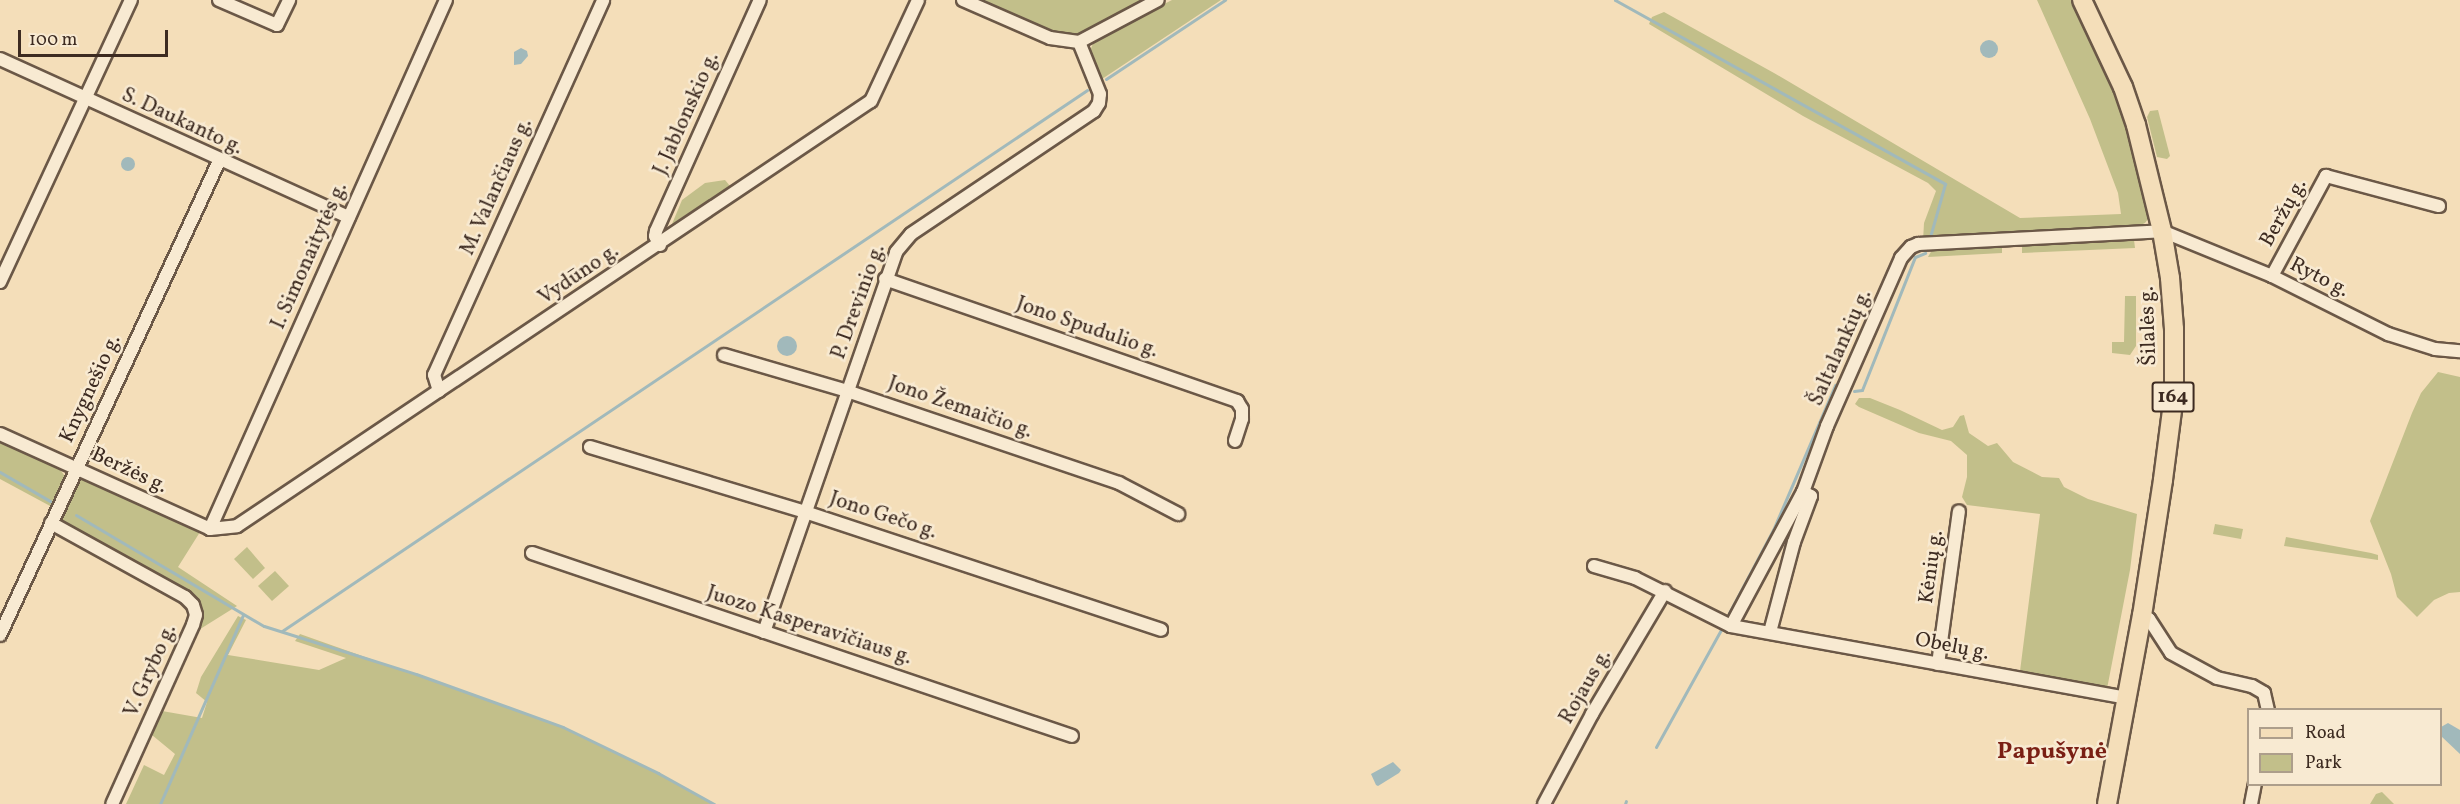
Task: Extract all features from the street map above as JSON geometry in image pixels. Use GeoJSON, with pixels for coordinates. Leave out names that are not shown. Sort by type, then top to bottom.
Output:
{"type":"FeatureCollection","features":[{"type":"Feature","properties":{"kind":"main road","name":"Šilalės g."},"geometry":{"type":"LineString","coordinates":[[2082,0],[2112,62],[2133,116],[2162,231],[2170,278],[2174,329],[2174,395],[2142,615],[2107,804]]}},
{"type":"Feature","properties":{"kind":"street"},"geometry":{"type":"LineString","coordinates":[[0,282],[131,0]]}},
{"type":"Feature","properties":{"kind":"street"},"geometry":{"type":"LineString","coordinates":[[219,0],[277,25],[289,0]]}},
{"type":"Feature","properties":{"kind":"street","name":"I. Simonaitytės g."},"geometry":{"type":"LineString","coordinates":[[210,529],[446,0]]}},
{"type":"Feature","properties":{"kind":"street","name":"M. Valančiaus g."},"geometry":{"type":"LineString","coordinates":[[439,391],[434,375],[603,0]]}},
{"type":"Feature","properties":{"kind":"street","name":"J. Jablonskio g."},"geometry":{"type":"LineString","coordinates":[[660,244],[655,236],[656,231],[760,0]]}},
{"type":"Feature","properties":{"kind":"street","name":"Vydūno g."},"geometry":{"type":"LineString","coordinates":[[210,529],[224,530],[237,526],[871,101],[918,0]]}},
{"type":"Feature","properties":{"kind":"street"},"geometry":{"type":"LineString","coordinates":[[963,0],[1050,38],[1079,42],[1158,0]]}},
{"type":"Feature","properties":{"kind":"street","name":"P. Drevinio g."},"geometry":{"type":"LineString","coordinates":[[764,632],[896,252],[911,234],[1094,111],[1100,103],[1100,94],[1079,42]]}},
{"type":"Feature","properties":{"kind":"street","name":"S. Daukanto g."},"geometry":{"type":"LineString","coordinates":[[0,59],[219,161],[349,217]]}},
{"type":"Feature","properties":{"kind":"street","name":"Knygnešio g."},"geometry":{"type":"LineString","coordinates":[[0,635],[219,161]]}},
{"type":"Feature","properties":{"kind":"street","name":"Beržų g."},"geometry":{"type":"LineString","coordinates":[[2271,276],[2326,176],[2439,206]]}},
{"type":"Feature","properties":{"kind":"street","name":"Ryto g."},"geometry":{"type":"LineString","coordinates":[[2162,231],[2271,276],[2388,334],[2436,349],[2460,351]]}},
{"type":"Feature","properties":{"kind":"street","name":"Šaltalankių g."},"geometry":{"type":"LineString","coordinates":[[1731,626],[1803,492],[1827,426],[1901,258],[1911,247],[1918,244],[2162,231]]}},
{"type":"Feature","properties":{"kind":"street","name":"Jono Spudulio g."},"geometry":{"type":"LineString","coordinates":[[885,279],[1237,401],[1242,409],[1242,419],[1235,441]]}},
{"type":"Feature","properties":{"kind":"street","name":"Jono Žemaičio g."},"geometry":{"type":"LineString","coordinates":[[724,355],[847,391],[1119,483],[1178,514]]}},
{"type":"Feature","properties":{"kind":"street","name":"Beržės g."},"geometry":{"type":"LineString","coordinates":[[0,434],[210,529]]}},
{"type":"Feature","properties":{"kind":"street","name":"Jono Gečo g."},"geometry":{"type":"LineString","coordinates":[[590,447],[805,512],[1161,630]]}},
{"type":"Feature","properties":{"kind":"street"},"geometry":{"type":"LineString","coordinates":[[1770,632],[1794,542],[1811,496],[1803,492]]}},
{"type":"Feature","properties":{"kind":"street","name":"Kėnių g."},"geometry":{"type":"LineString","coordinates":[[1938,664],[1959,511]]}},
{"type":"Feature","properties":{"kind":"street","name":"V. Grybo g."},"geometry":{"type":"LineString","coordinates":[[51,524],[185,597],[193,605],[196,615],[112,804]]}},
{"type":"Feature","properties":{"kind":"street","name":"Juozo Kasperavičiaus g."},"geometry":{"type":"LineString","coordinates":[[532,553],[1072,736]]}},
{"type":"Feature","properties":{"kind":"street"},"geometry":{"type":"LineString","coordinates":[[1594,566],[1635,578],[1665,591],[1731,626]]}},
{"type":"Feature","properties":{"kind":"street","name":"Rojaus g."},"geometry":{"type":"LineString","coordinates":[[1544,804],[1665,591]]}},
{"type":"Feature","properties":{"kind":"street"},"geometry":{"type":"LineString","coordinates":[[2142,615],[2149,619],[2171,653],[2217,678],[2252,686],[2264,693],[2268,708]]}},
{"type":"Feature","properties":{"kind":"street","name":"Obelų g."},"geometry":{"type":"LineString","coordinates":[[1731,626],[2127,698]]}},
{"type":"Feature","properties":{"kind":"street"},"geometry":{"type":"LineString","coordinates":[[2251,804],[2255,786]]}},
{"type":"Feature","properties":{"kind":"green space"},"geometry":{"type":"Polygon","coordinates":[[[977,0],[1145,0],[1081,33],[1066,35],[1023,21],[977,0]]]}},
{"type":"Feature","properties":{"kind":"green space"},"geometry":{"type":"Polygon","coordinates":[[[1172,0],[1221,0],[1102,79],[1089,53],[1095,39],[1172,0]]]}},
{"type":"Feature","properties":{"kind":"green space"},"geometry":{"type":"Polygon","coordinates":[[[2037,0],[2073,0],[2114,87],[2134,145],[2148,211],[2148,219],[2145,223],[2134,228],[1923,241],[1924,223],[1936,191],[1928,183],[1803,116],[1649,24],[1652,17],[1664,12],[1774,73],[2020,218],[2121,214],[2118,193],[2090,119],[2037,0]]]}},
{"type":"Feature","properties":{"kind":"green space"},"geometry":{"type":"Polygon","coordinates":[[[2158,110],[2170,156],[2167,159],[2157,157],[2147,117],[2150,111],[2158,110]]]}},
{"type":"Feature","properties":{"kind":"green space"},"geometry":{"type":"Polygon","coordinates":[[[725,180],[730,186],[672,224],[682,200],[705,183],[725,180]]]}},
{"type":"Feature","properties":{"kind":"green space"},"geometry":{"type":"Polygon","coordinates":[[[2134,240],[2135,248],[2022,253],[2022,244],[2134,240]]]}},
{"type":"Feature","properties":{"kind":"green space"},"geometry":{"type":"Polygon","coordinates":[[[2002,247],[2002,253],[1928,257],[1932,250],[2002,247]]]}},
{"type":"Feature","properties":{"kind":"green space"},"geometry":{"type":"Polygon","coordinates":[[[2125,296],[2136,296],[2136,346],[2130,355],[2112,353],[2112,342],[2124,342],[2125,296]]]}},
{"type":"Feature","properties":{"kind":"green space"},"geometry":{"type":"Polygon","coordinates":[[[2438,372],[2460,377],[2460,592],[2449,593],[2434,600],[2417,617],[2397,597],[2391,574],[2370,521],[2421,393],[2438,372]]]}},
{"type":"Feature","properties":{"kind":"green space"},"geometry":{"type":"Polygon","coordinates":[[[1859,398],[1870,398],[1942,430],[1953,427],[1960,416],[1964,415],[1969,433],[1988,446],[1997,443],[2013,462],[2042,477],[2059,478],[2064,487],[2088,499],[2137,514],[2130,570],[2106,694],[2019,679],[2040,514],[1967,505],[1962,497],[1967,477],[1967,455],[1951,441],[1919,433],[1859,407],[1855,404],[1859,398]]]}},
{"type":"Feature","properties":{"kind":"green space"},"geometry":{"type":"Polygon","coordinates":[[[0,439],[56,464],[64,475],[64,484],[52,507],[0,479],[0,439]]]}},
{"type":"Feature","properties":{"kind":"green space"},"geometry":{"type":"Polygon","coordinates":[[[87,479],[200,532],[178,567],[237,606],[197,631],[200,613],[65,526],[62,517],[77,480],[87,479]]]}},
{"type":"Feature","properties":{"kind":"green space"},"geometry":{"type":"Polygon","coordinates":[[[2215,524],[2243,529],[2241,539],[2213,534],[2215,524]]]}},
{"type":"Feature","properties":{"kind":"green space"},"geometry":{"type":"Polygon","coordinates":[[[2286,537],[2371,553],[2378,555],[2378,560],[2284,546],[2286,537]]]}},
{"type":"Feature","properties":{"kind":"green space"},"geometry":{"type":"Polygon","coordinates":[[[247,547],[265,568],[253,579],[234,559],[247,547]]]}},
{"type":"Feature","properties":{"kind":"green space"},"geometry":{"type":"Polygon","coordinates":[[[275,571],[289,586],[272,601],[258,586],[275,571]]]}},
{"type":"Feature","properties":{"kind":"green space"},"geometry":{"type":"Polygon","coordinates":[[[238,616],[246,620],[228,655],[319,670],[346,658],[295,641],[300,634],[563,727],[658,773],[714,804],[126,804],[144,765],[164,775],[175,754],[152,735],[162,711],[202,718],[207,702],[196,693],[201,677],[238,616]]]}},
{"type":"Feature","properties":{"kind":"green space"},"geometry":{"type":"Polygon","coordinates":[[[2382,792],[2394,804],[2370,804],[2376,794],[2382,792]]]}},
{"type":"Feature","properties":{"kind":"water"},"geometry":{"type":"Polygon","coordinates":[[[1989,40],[1995,43],[1998,49],[1995,55],[1989,58],[1983,55],[1980,49],[1983,43],[1989,40]]]}},
{"type":"Feature","properties":{"kind":"water"},"geometry":{"type":"Polygon","coordinates":[[[521,48],[527,51],[528,56],[521,64],[514,65],[514,52],[521,48]]]}},
{"type":"Feature","properties":{"kind":"water"},"geometry":{"type":"Polygon","coordinates":[[[128,157],[133,159],[135,164],[133,169],[128,171],[123,169],[121,164],[123,159],[128,157]]]}},
{"type":"Feature","properties":{"kind":"water"},"geometry":{"type":"Polygon","coordinates":[[[783,336],[791,336],[797,342],[797,350],[791,356],[783,356],[777,350],[777,342],[783,336]]]}},
{"type":"Feature","properties":{"kind":"water"},"geometry":{"type":"Polygon","coordinates":[[[2448,723],[2460,730],[2460,754],[2442,737],[2442,726],[2448,723]]]}},
{"type":"Feature","properties":{"kind":"water"},"geometry":{"type":"Polygon","coordinates":[[[1393,762],[1401,770],[1399,773],[1378,786],[1376,785],[1371,774],[1393,762]]]}},
{"type":"Feature","properties":{"kind":"waterway"},"geometry":{"type":"LineString","coordinates":[[1106,79],[1225,0]]}},
{"type":"Feature","properties":{"kind":"waterway"},"geometry":{"type":"LineString","coordinates":[[1615,0],[1945,184],[1930,237]]}},
{"type":"Feature","properties":{"kind":"waterway"},"geometry":{"type":"LineString","coordinates":[[282,631],[1087,90]]}},
{"type":"Feature","properties":{"kind":"waterway"},"geometry":{"type":"LineString","coordinates":[[1854,391],[1862,390],[1915,257],[1925,253]]}},
{"type":"Feature","properties":{"kind":"waterway"},"geometry":{"type":"LineString","coordinates":[[1729,613],[1773,530],[1835,385]]}},
{"type":"Feature","properties":{"kind":"waterway"},"geometry":{"type":"LineString","coordinates":[[0,472],[50,501]]}},
{"type":"Feature","properties":{"kind":"waterway"},"geometry":{"type":"LineString","coordinates":[[76,515],[264,626],[416,674],[563,727],[658,773],[714,804]]}},
{"type":"Feature","properties":{"kind":"waterway"},"geometry":{"type":"LineString","coordinates":[[160,804],[243,615]]}},
{"type":"Feature","properties":{"kind":"waterway"},"geometry":{"type":"LineString","coordinates":[[1656,747],[1722,628]]}},
{"type":"Feature","properties":{"kind":"district","name":"Papušynė"},"geometry":{"type":"Point","coordinates":[2052,753]}}]}
